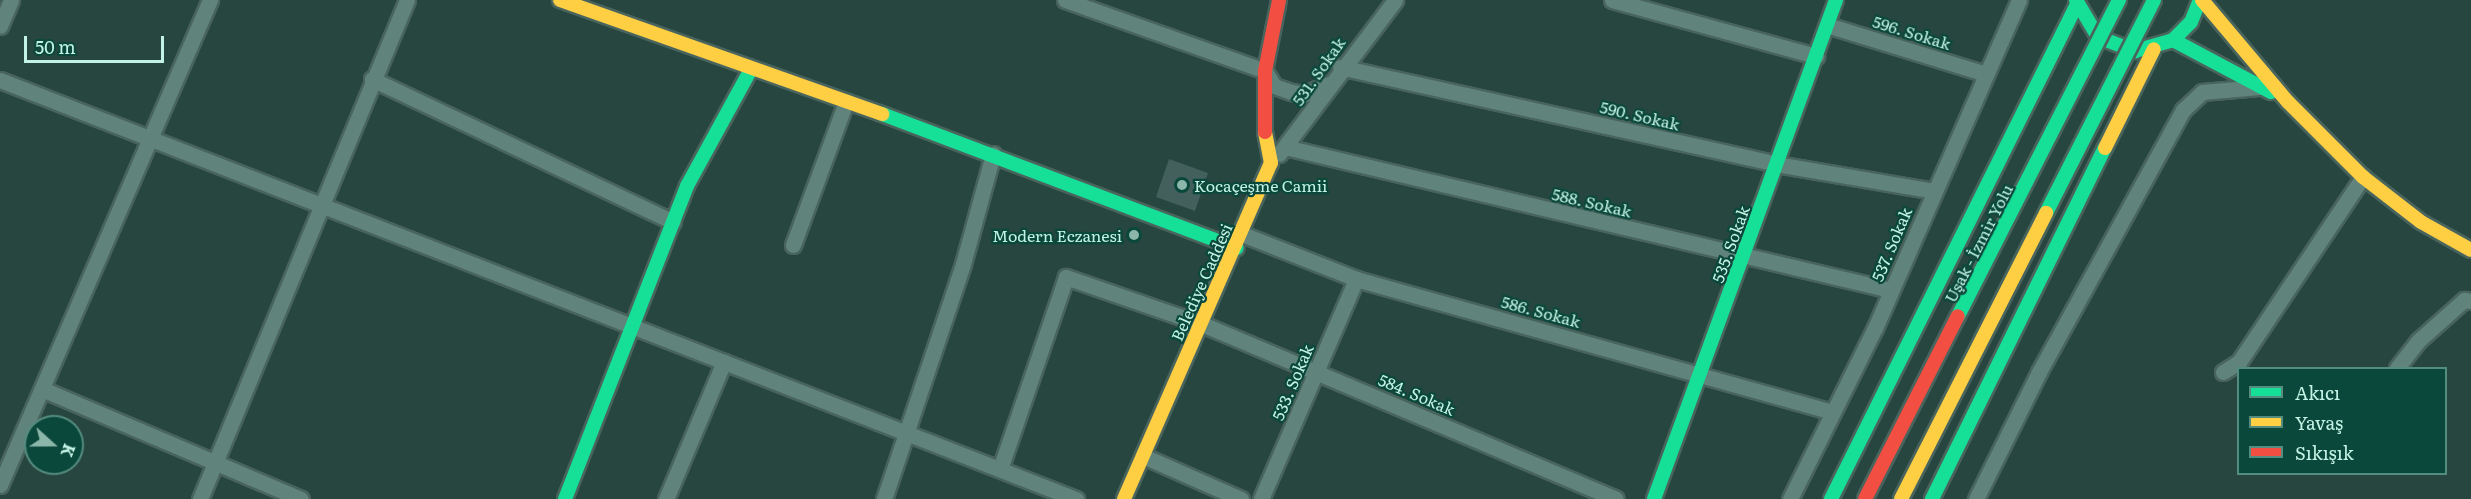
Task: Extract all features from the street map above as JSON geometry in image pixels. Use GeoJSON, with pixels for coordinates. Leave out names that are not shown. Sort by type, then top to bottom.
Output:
{"type":"FeatureCollection","features":[{"type":"Feature","properties":{"kind":"main road"},"geometry":{"type":"LineString","coordinates":[[560,0],[1239,241]]}},
{"type":"Feature","properties":{"kind":"main road"},"geometry":{"type":"LineString","coordinates":[[1271,163],[1263,123],[1265,71],[1279,0]]}},
{"type":"Feature","properties":{"kind":"main road","name":"535. Sokak"},"geometry":{"type":"LineString","coordinates":[[1654,499],[1836,0]]}},
{"type":"Feature","properties":{"kind":"main road","name":"Uşak - İzmir Yolu"},"geometry":{"type":"LineString","coordinates":[[1865,499],[2119,0]]}},
{"type":"Feature","properties":{"kind":"main road"},"geometry":{"type":"LineString","coordinates":[[1901,499],[2154,0]]}},
{"type":"Feature","properties":{"kind":"main road"},"geometry":{"type":"LineString","coordinates":[[2076,2],[2098,37],[2115,47],[2154,49],[2173,40],[2191,22],[2201,0],[2288,102],[2363,177],[2421,222],[2471,250]]}},
{"type":"Feature","properties":{"kind":"main road"},"geometry":{"type":"LineString","coordinates":[[1831,499],[2076,2]]}},
{"type":"Feature","properties":{"kind":"main road"},"geometry":{"type":"LineString","coordinates":[[2173,40],[2288,102]]}},
{"type":"Feature","properties":{"kind":"main road"},"geometry":{"type":"LineString","coordinates":[[1932,499],[2154,49]]}},
{"type":"Feature","properties":{"kind":"main road"},"geometry":{"type":"LineString","coordinates":[[566,499],[673,222],[751,69]]}},
{"type":"Feature","properties":{"kind":"main road","name":"Belediye Caddesi"},"geometry":{"type":"LineString","coordinates":[[1124,499],[1203,324],[1271,163]]}},
{"type":"Feature","properties":{"kind":"street"},"geometry":{"type":"LineString","coordinates":[[0,27],[11,0]]}},
{"type":"Feature","properties":{"kind":"street"},"geometry":{"type":"LineString","coordinates":[[0,485],[210,0]]}},
{"type":"Feature","properties":{"kind":"street"},"geometry":{"type":"LineString","coordinates":[[200,499],[319,206],[407,0]]}},
{"type":"Feature","properties":{"kind":"street"},"geometry":{"type":"LineString","coordinates":[[1065,0],[1265,71],[1275,86],[1291,92],[1305,94],[1328,84]]}},
{"type":"Feature","properties":{"kind":"street","name":"531. Sokak"},"geometry":{"type":"LineString","coordinates":[[1271,163],[1340,67],[1395,0]]}},
{"type":"Feature","properties":{"kind":"street"},"geometry":{"type":"LineString","coordinates":[[1612,0],[1815,56]]}},
{"type":"Feature","properties":{"kind":"street","name":"537. Sokak"},"geometry":{"type":"LineString","coordinates":[[1790,499],[1891,290],[2019,0]]}},
{"type":"Feature","properties":{"kind":"street","name":"596. Sokak"},"geometry":{"type":"LineString","coordinates":[[1827,25],[1986,74]]}},
{"type":"Feature","properties":{"kind":"street","name":"590. Sokak"},"geometry":{"type":"LineString","coordinates":[[1340,67],[1776,164],[1934,191]]}},
{"type":"Feature","properties":{"kind":"street"},"geometry":{"type":"LineString","coordinates":[[372,79],[673,222]]}},
{"type":"Feature","properties":{"kind":"street"},"geometry":{"type":"LineString","coordinates":[[0,80],[1076,499]]}},
{"type":"Feature","properties":{"kind":"street"},"geometry":{"type":"LineString","coordinates":[[1976,499],[2039,372],[2183,111],[2202,92],[2262,87]]}},
{"type":"Feature","properties":{"kind":"street"},"geometry":{"type":"LineString","coordinates":[[793,245],[846,102]]}},
{"type":"Feature","properties":{"kind":"street","name":"588. Sokak"},"geometry":{"type":"LineString","coordinates":[[1284,147],[1891,290]]}},
{"type":"Feature","properties":{"kind":"street"},"geometry":{"type":"LineString","coordinates":[[884,499],[993,154]]}},
{"type":"Feature","properties":{"kind":"street"},"geometry":{"type":"LineString","coordinates":[[2245,365],[2363,177]]}},
{"type":"Feature","properties":{"kind":"street","name":"586. Sokak"},"geometry":{"type":"LineString","coordinates":[[1239,241],[1356,279],[1701,373],[1833,412]]}},
{"type":"Feature","properties":{"kind":"street","name":"584. Sokak"},"geometry":{"type":"LineString","coordinates":[[1000,470],[1066,277],[1203,324],[1616,499]]}},
{"type":"Feature","properties":{"kind":"street","name":"533. Sokak"},"geometry":{"type":"LineString","coordinates":[[1261,499],[1356,279]]}},
{"type":"Feature","properties":{"kind":"street"},"geometry":{"type":"LineString","coordinates":[[2398,367],[2418,341],[2464,300],[2471,301]]}},
{"type":"Feature","properties":{"kind":"street"},"geometry":{"type":"LineString","coordinates":[[670,498],[724,362]]}},
{"type":"Feature","properties":{"kind":"street"},"geometry":{"type":"LineString","coordinates":[[2223,372],[2237,368]]}},
{"type":"Feature","properties":{"kind":"street"},"geometry":{"type":"LineString","coordinates":[[42,389],[301,499]]}},
{"type":"Feature","properties":{"kind":"street"},"geometry":{"type":"LineString","coordinates":[[1143,456],[1241,499]]}},
{"type":"Feature","properties":{"kind":"building","name":"Kocaçeşme Camii"},"geometry":{"type":"Polygon","coordinates":[[[1169,159],[1208,173],[1195,211],[1156,197],[1169,159]]]}},
{"type":"Feature","properties":{"kind":"traffic: fast"},"geometry":{"type":"LineString","coordinates":[[1654,499],[1836,0]]}},
{"type":"Feature","properties":{"kind":"traffic: fast"},"geometry":{"type":"LineString","coordinates":[[2076,0],[2098,37],[2135,51],[2173,40],[2191,22],[2200,0]]}},
{"type":"Feature","properties":{"kind":"traffic: fast"},"geometry":{"type":"LineString","coordinates":[[1958,316],[2119,0]]}},
{"type":"Feature","properties":{"kind":"traffic: fast"},"geometry":{"type":"LineString","coordinates":[[2046,213],[2154,0]]}},
{"type":"Feature","properties":{"kind":"traffic: fast"},"geometry":{"type":"LineString","coordinates":[[1831,499],[2077,4]]}},
{"type":"Feature","properties":{"kind":"traffic: fast"},"geometry":{"type":"LineString","coordinates":[[2173,40],[2271,92]]}},
{"type":"Feature","properties":{"kind":"traffic: fast"},"geometry":{"type":"LineString","coordinates":[[565,499],[687,186],[751,69]]}},
{"type":"Feature","properties":{"kind":"traffic: fast"},"geometry":{"type":"LineString","coordinates":[[882,114],[1236,248]]}},
{"type":"Feature","properties":{"kind":"traffic: fast"},"geometry":{"type":"LineString","coordinates":[[1932,499],[2105,148]]}},
{"type":"Feature","properties":{"kind":"traffic: slow"},"geometry":{"type":"LineString","coordinates":[[560,0],[882,114]]}},
{"type":"Feature","properties":{"kind":"traffic: slow"},"geometry":{"type":"LineString","coordinates":[[2202,0],[2288,102],[2363,177],[2421,222],[2471,250]]}},
{"type":"Feature","properties":{"kind":"traffic: slow"},"geometry":{"type":"LineString","coordinates":[[2105,148],[2154,49]]}},
{"type":"Feature","properties":{"kind":"traffic: slow"},"geometry":{"type":"LineString","coordinates":[[1124,499],[1271,163],[1265,132]]}},
{"type":"Feature","properties":{"kind":"traffic: slow"},"geometry":{"type":"LineString","coordinates":[[1901,499],[2046,213]]}},
{"type":"Feature","properties":{"kind":"traffic: jam"},"geometry":{"type":"LineString","coordinates":[[1265,132],[1265,71],[1279,0]]}},
{"type":"Feature","properties":{"kind":"traffic: jam"},"geometry":{"type":"LineString","coordinates":[[1865,499],[1958,316]]}},
{"type":"Feature","properties":{"kind":"place","name":"Kocaçeşme Camii"},"geometry":{"type":"Point","coordinates":[1182,185]}},
{"type":"Feature","properties":{"kind":"place","name":"Modern Eczanesi"},"geometry":{"type":"Point","coordinates":[1134,235]}}]}
